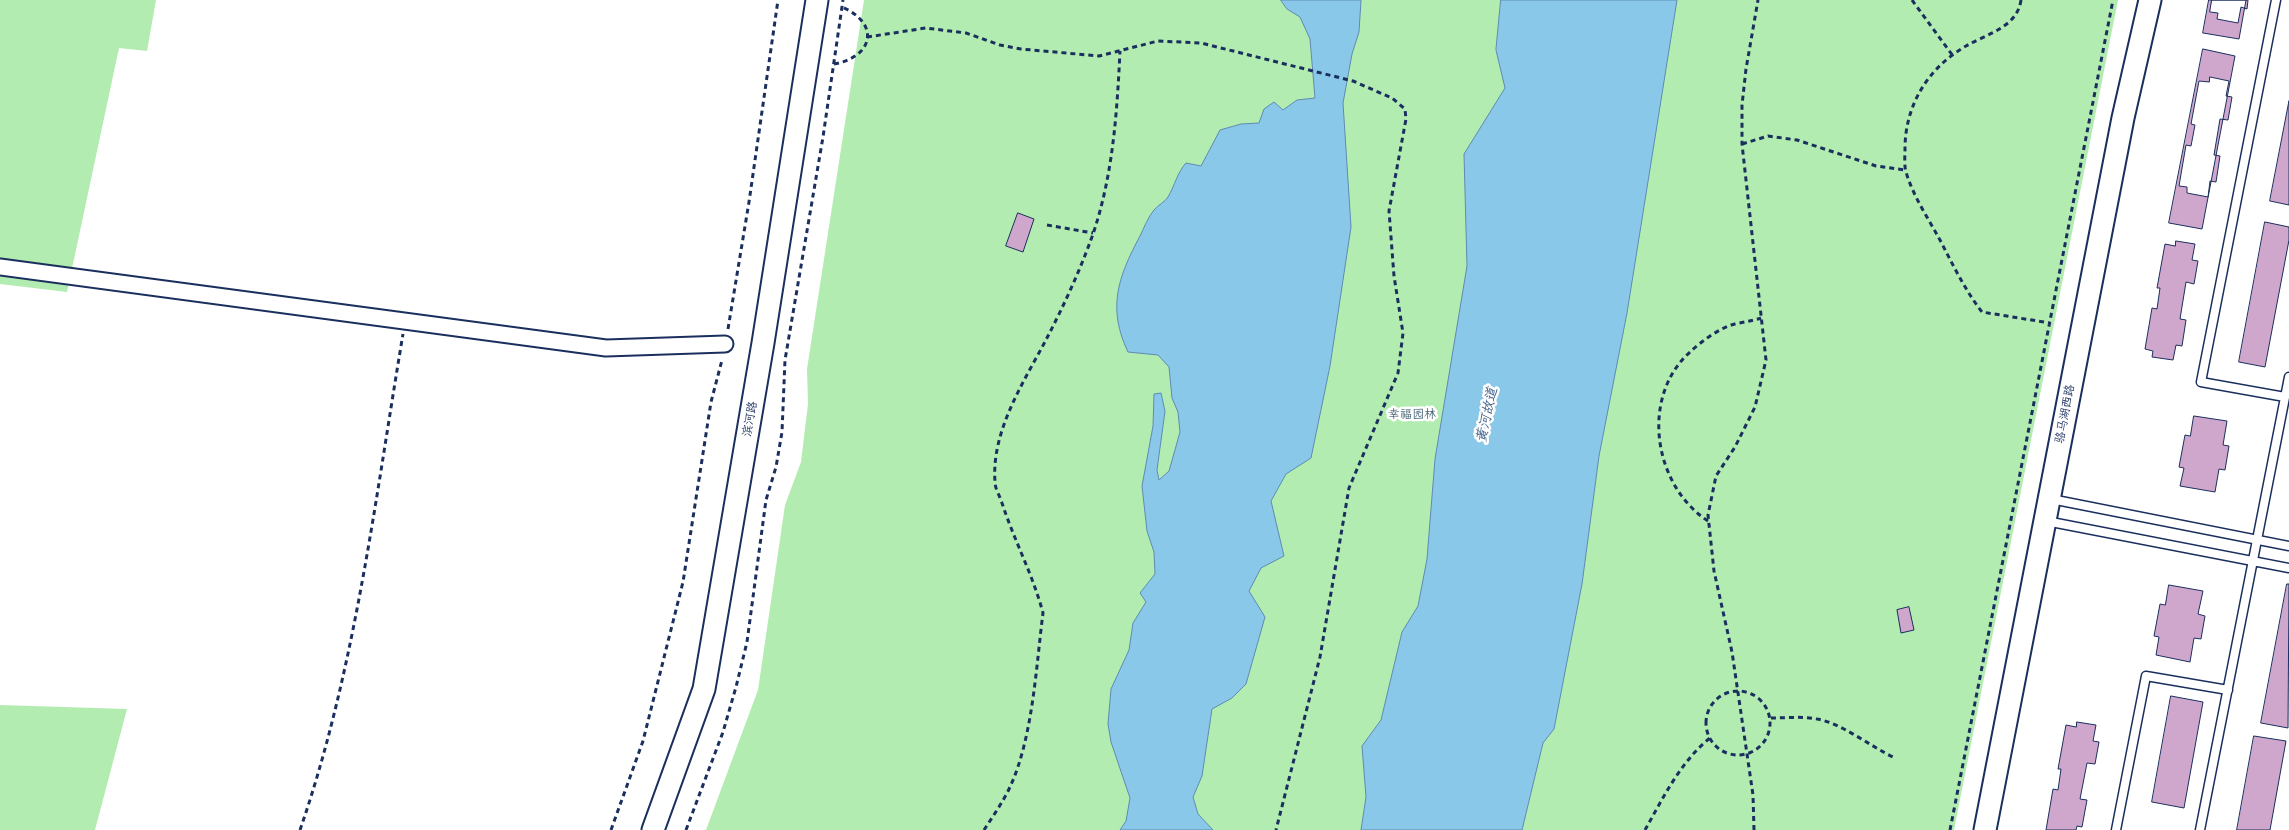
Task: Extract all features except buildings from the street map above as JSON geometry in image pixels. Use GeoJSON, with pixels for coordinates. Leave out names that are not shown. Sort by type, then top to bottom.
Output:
{"type":"FeatureCollection","features":[{"type":"Feature","properties":{"kind":"street","name":"滨河路"},"geometry":{"type":"LineString","coordinates":[[653,830],[704,690],[763,343],[817,0]]}},
{"type":"Feature","properties":{"kind":"street","name":"骆马湖西路"},"geometry":{"type":"LineString","coordinates":[[1985,830],[2122,118],[2150,0]]}},
{"type":"Feature","properties":{"kind":"street"},"geometry":{"type":"LineString","coordinates":[[0,267],[606,348],[725,344]]}},
{"type":"Feature","properties":{"kind":"lane"},"geometry":{"type":"LineString","coordinates":[[2276,0],[2202,382],[2285,397]]}},
{"type":"Feature","properties":{"kind":"lane"},"geometry":{"type":"LineString","coordinates":[[2200,830],[2289,377]]}},
{"type":"Feature","properties":{"kind":"lane"},"geometry":{"type":"LineString","coordinates":[[2049,498],[2289,546]]}},
{"type":"Feature","properties":{"kind":"lane"},"geometry":{"type":"LineString","coordinates":[[2044,521],[2289,568]]}},
{"type":"Feature","properties":{"kind":"lane"},"geometry":{"type":"LineString","coordinates":[[2116,830],[2146,676],[2228,690]]}},
{"type":"Feature","properties":{"kind":"path"},"geometry":{"type":"LineString","coordinates":[[611,830],[644,741],[683,582],[711,402],[725,344],[749,202],[778,0]]}},
{"type":"Feature","properties":{"kind":"path"},"geometry":{"type":"LineString","coordinates":[[686,830],[723,732],[747,642],[766,500],[776,467],[782,432],[785,360],[843,0]]}},
{"type":"Feature","properties":{"kind":"path"},"geometry":{"type":"LineString","coordinates":[[1754,830],[1753,795],[1748,754],[1732,652],[1714,570],[1708,515],[1716,476],[1735,447],[1755,407],[1766,360],[1742,144],[1742,105],[1745,78],[1758,0]]}},
{"type":"Feature","properties":{"kind":"path"},"geometry":{"type":"LineString","coordinates":[[1912,0],[1953,56]]}},
{"type":"Feature","properties":{"kind":"path"},"geometry":{"type":"LineString","coordinates":[[2021,0],[2020,9],[2001,30],[1965,46],[1932,72],[1913,104],[1905,138],[1905,170],[1917,198],[1970,297],[1982,312],[2050,322]]}},
{"type":"Feature","properties":{"kind":"path"},"geometry":{"type":"LineString","coordinates":[[1950,830],[2113,0]]}},
{"type":"Feature","properties":{"kind":"path"},"geometry":{"type":"LineString","coordinates":[[834,64],[847,62],[859,54],[867,37],[862,20],[852,11],[842,7]]}},
{"type":"Feature","properties":{"kind":"path"},"geometry":{"type":"LineString","coordinates":[[867,37],[926,28],[966,33],[1000,45],[1021,49],[1099,56],[1158,42],[1201,43],[1353,81],[1392,98],[1405,110],[1406,119],[1389,211],[1394,276],[1403,332],[1398,372],[1349,488],[1320,657],[1276,830]]}},
{"type":"Feature","properties":{"kind":"path"},"geometry":{"type":"LineString","coordinates":[[984,830],[1010,787],[1021,756],[1026,734],[1043,613],[1038,595],[1006,518],[995,483],[995,460],[1005,422],[1021,386],[1050,332],[1093,233],[1115,140],[1120,51]]}},
{"type":"Feature","properties":{"kind":"path"},"geometry":{"type":"LineString","coordinates":[[1742,144],[1768,136],[1797,140],[1876,166],[1905,170]]}},
{"type":"Feature","properties":{"kind":"path"},"geometry":{"type":"LineString","coordinates":[[1047,225],[1093,233]]}},
{"type":"Feature","properties":{"kind":"path"},"geometry":{"type":"LineString","coordinates":[[1708,522],[1697,514],[1680,493],[1665,465],[1658,432],[1664,389],[1671,373],[1690,352],[1719,331],[1734,324],[1751,322],[1761,318]]}},
{"type":"Feature","properties":{"kind":"path"},"geometry":{"type":"LineString","coordinates":[[300,830],[331,726],[356,614],[405,321]]}},
{"type":"Feature","properties":{"kind":"path"},"geometry":{"type":"LineString","coordinates":[[1738,690],[1756,695],[1763,701],[1770,718],[1768,736],[1756,750],[1748,754],[1736,755],[1717,747],[1710,738],[1706,722],[1710,706],[1722,695],[1738,690]]}},
{"type":"Feature","properties":{"kind":"path"},"geometry":{"type":"LineString","coordinates":[[1770,718],[1817,718],[1840,726],[1868,745],[1893,757]]}},
{"type":"Feature","properties":{"kind":"path"},"geometry":{"type":"LineString","coordinates":[[1645,830],[1669,787],[1697,748],[1710,738]]}},
{"type":"Feature","properties":{"kind":"green space"},"geometry":{"type":"Polygon","coordinates":[[[0,0],[156,0],[147,51],[119,48],[67,292],[0,284],[0,0]]]}},
{"type":"Feature","properties":{"kind":"green space","name":"幸福园林"},"geometry":{"type":"Polygon","coordinates":[[[864,0],[2118,0],[1954,830],[706,830],[758,690],[785,505],[801,462],[808,404],[807,369],[864,0]]]}},
{"type":"Feature","properties":{"kind":"green space"},"geometry":{"type":"Polygon","coordinates":[[[0,705],[127,709],[95,830],[0,830],[0,705]]]}},
{"type":"Feature","properties":{"kind":"water"},"geometry":{"type":"Polygon","coordinates":[[[1281,0],[1361,0],[1359,32],[1352,54],[1343,103],[1351,227],[1330,366],[1311,458],[1286,474],[1271,501],[1284,556],[1261,568],[1249,591],[1265,617],[1246,684],[1232,698],[1212,709],[1202,776],[1193,797],[1198,814],[1213,830],[1120,830],[1126,821],[1130,798],[1111,742],[1108,724],[1111,689],[1129,650],[1133,623],[1146,602],[1140,593],[1155,574],[1154,552],[1147,531],[1142,486],[1153,426],[1154,394],[1161,393],[1165,411],[1157,470],[1159,480],[1169,471],[1180,432],[1178,412],[1172,398],[1169,367],[1158,355],[1128,352],[1118,321],[1118,293],[1126,265],[1148,219],[1154,210],[1168,197],[1180,171],[1186,163],[1201,166],[1220,130],[1241,124],[1259,123],[1264,109],[1274,102],[1283,110],[1297,100],[1315,98],[1310,39],[1300,17],[1287,9],[1281,0]]]}},
{"type":"Feature","properties":{"kind":"water","name":"黄河故道"},"geometry":{"type":"Polygon","coordinates":[[[1501,0],[1677,0],[1627,313],[1599,456],[1582,584],[1554,729],[1543,743],[1522,830],[1361,830],[1366,797],[1362,746],[1381,720],[1402,632],[1418,606],[1427,559],[1435,459],[1467,266],[1464,154],[1505,88],[1496,50],[1501,0]]]}}]}
